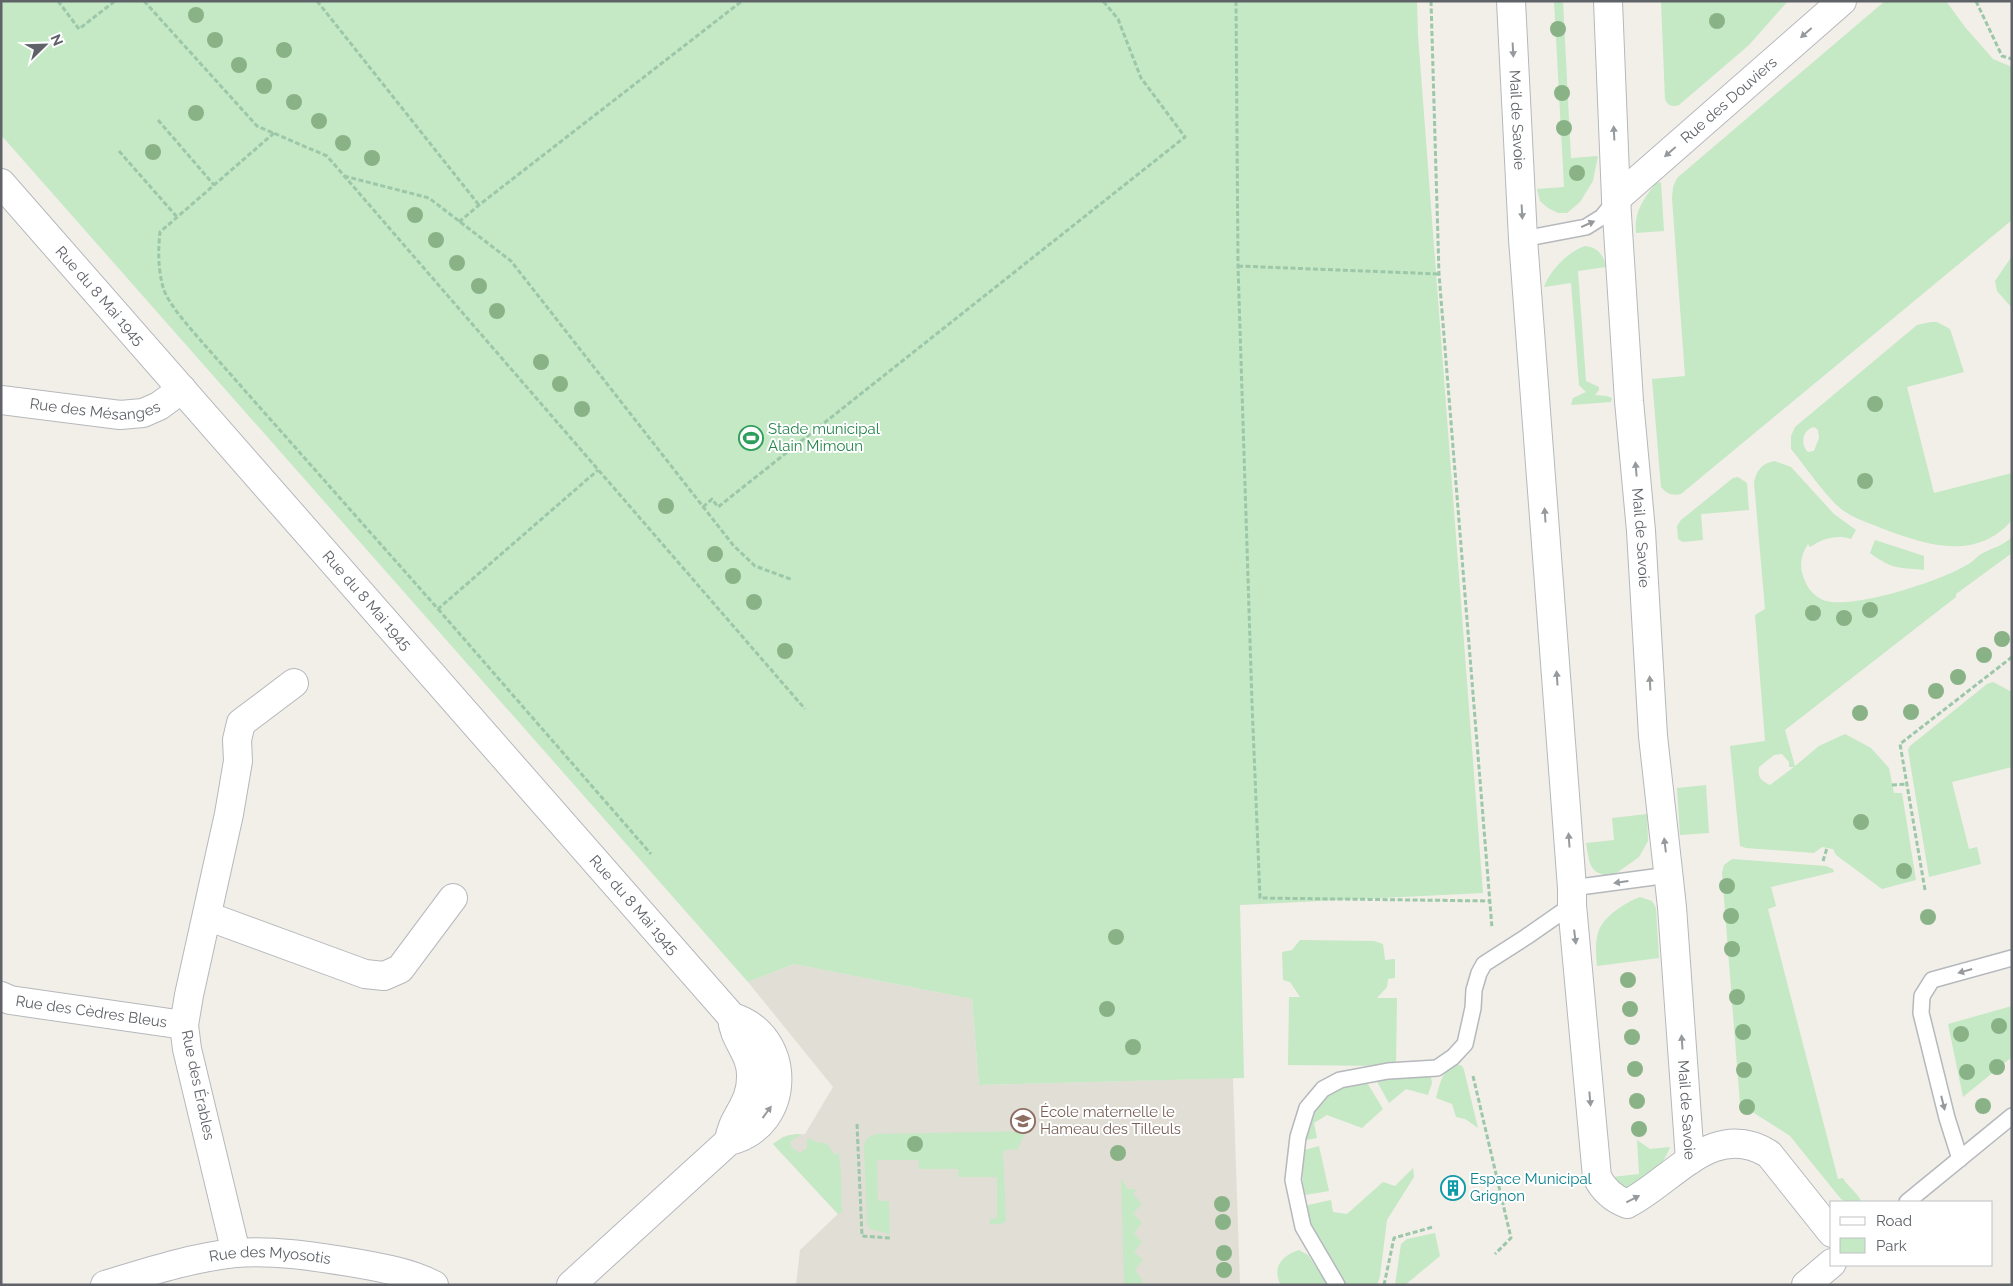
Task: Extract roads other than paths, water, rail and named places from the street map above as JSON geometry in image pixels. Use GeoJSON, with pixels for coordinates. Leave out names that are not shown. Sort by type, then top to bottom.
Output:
{"type":"FeatureCollection","features":[{"type":"Feature","properties":{"kind":"street","name":"Mail de Savoie"},"geometry":{"type":"LineString","coordinates":[[1511,1],[1523,239],[1572,896],[1597,1177],[1601,1187],[1619,1201],[1627,1204],[1709,1149],[1724,1144],[1748,1144],[1769,1154],[1830,1230]]}},
{"type":"Feature","properties":{"kind":"street","name":"Mail de Savoie"},"geometry":{"type":"LineString","coordinates":[[1608,1],[1616,199],[1629,401],[1641,531],[1653,736],[1669,875],[1690,1160]]}},
{"type":"Feature","properties":{"kind":"street","name":"Rue des Douviers"},"geometry":{"type":"LineString","coordinates":[[1616,199],[1842,1]]}},
{"type":"Feature","properties":{"kind":"street","name":"Rue du 8 Mai 1945"},"geometry":{"type":"LineString","coordinates":[[1,183],[732,1017],[750,1025],[762,1038],[773,1056],[778,1077],[775,1102],[767,1114],[743,1136],[730,1141],[571,1285]]}},
{"type":"Feature","properties":{"kind":"street","name":"Rue des Mésanges"},"geometry":{"type":"LineString","coordinates":[[1,400],[120,415],[143,412],[159,406],[182,389]]}},
{"type":"Feature","properties":{"kind":"street","name":"Rue des Érables"},"geometry":{"type":"LineString","coordinates":[[236,1253],[187,1049],[184,1025],[230,814],[238,761],[237,740],[241,723],[294,683]]}},
{"type":"Feature","properties":{"kind":"street"},"geometry":{"type":"LineString","coordinates":[[207,916],[365,974],[384,976],[400,969],[453,898]]}},
{"type":"Feature","properties":{"kind":"street","name":"Rue des Cèdres Bleus"},"geometry":{"type":"LineString","coordinates":[[1,996],[10,1000],[184,1025]]}},
{"type":"Feature","properties":{"kind":"street","name":"Rue des Myosotis"},"geometry":{"type":"LineString","coordinates":[[105,1285],[186,1261],[236,1253],[286,1253],[375,1266],[434,1285]]}},
{"type":"Feature","properties":{"kind":"street"},"geometry":{"type":"LineString","coordinates":[[1806,1285],[1830,1265]]}},
{"type":"Feature","properties":{"kind":"lane"},"geometry":{"type":"LineString","coordinates":[[1523,239],[1586,227],[1602,217],[1616,199]]}},
{"type":"Feature","properties":{"kind":"lane"},"geometry":{"type":"LineString","coordinates":[[1337,1285],[1303,1227],[1293,1180],[1298,1137],[1307,1108],[1323,1089],[1340,1080],[1388,1071],[1437,1068],[1453,1057],[1465,1044],[1473,1008],[1474,990],[1484,964],[1526,937],[1572,896],[1669,875]]}},
{"type":"Feature","properties":{"kind":"lane"},"geometry":{"type":"LineString","coordinates":[[1960,1159],[1947,1118],[1921,1013],[1922,996],[1932,980],[2012,958]]}},
{"type":"Feature","properties":{"kind":"lane"},"geometry":{"type":"LineString","coordinates":[[1908,1201],[2012,1116]]}},
{"type":"Feature","properties":{"kind":"place","name":"Stade municipal Alain Mimoun"},"geometry":{"type":"Point","coordinates":[751,438]}},
{"type":"Feature","properties":{"kind":"place","name":"École maternelle le Hameau des Tilleuls"},"geometry":{"type":"Point","coordinates":[1023,1121]}},
{"type":"Feature","properties":{"kind":"place","name":"Espace Municipal Grignon"},"geometry":{"type":"Point","coordinates":[1453,1188]}}]}
